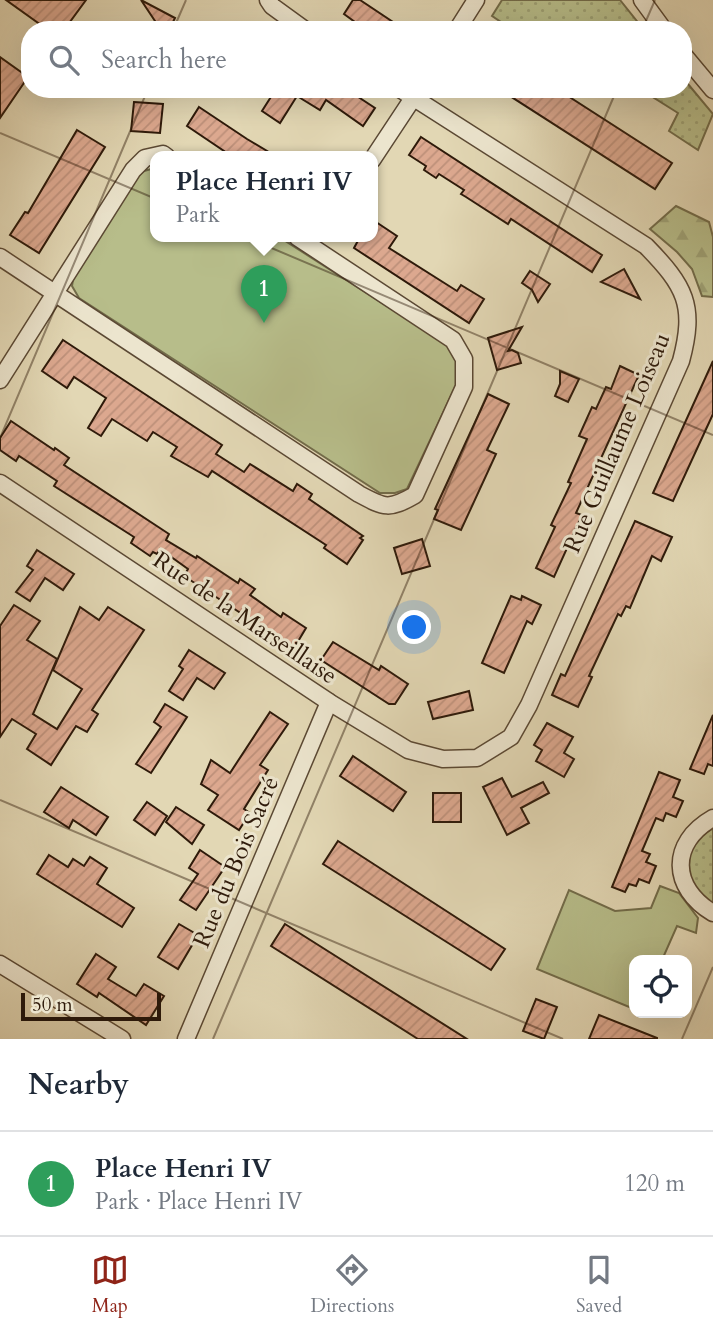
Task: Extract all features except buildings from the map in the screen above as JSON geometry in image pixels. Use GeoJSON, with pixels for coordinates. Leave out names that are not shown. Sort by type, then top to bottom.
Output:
{"type":"FeatureCollection","features":[{"type":"Feature","properties":{"kind":"street"},"geometry":{"type":"LineString","coordinates":[[268,0],[293,21]]}},
{"type":"Feature","properties":{"kind":"street"},"geometry":{"type":"LineString","coordinates":[[463,21],[476,0]]}},
{"type":"Feature","properties":{"kind":"street"},"geometry":{"type":"LineString","coordinates":[[642,0],[657,21]]}},
{"type":"Feature","properties":{"kind":"street"},"geometry":{"type":"LineString","coordinates":[[692,65],[713,90]]}},
{"type":"Feature","properties":{"kind":"street"},"geometry":{"type":"LineString","coordinates":[[378,151],[408,98]]}},
{"type":"Feature","properties":{"kind":"street","name":"Rue Guillaume Loiseau"},"geometry":{"type":"LineString","coordinates":[[419,98],[470,135],[646,246],[670,271],[684,295],[689,333],[681,361],[529,705],[511,737],[477,758]]}},
{"type":"Feature","properties":{"kind":"street"},"geometry":{"type":"LineString","coordinates":[[0,380],[133,170],[145,158],[150,157]]}},
{"type":"Feature","properties":{"kind":"street"},"geometry":{"type":"LineString","coordinates":[[0,257],[359,494],[381,506],[398,505],[415,495],[464,387],[464,359],[453,340],[319,243]]}},
{"type":"Feature","properties":{"kind":"street","name":"Rue de la Marseillaise"},"geometry":{"type":"LineString","coordinates":[[0,483],[328,702],[408,750],[443,760],[477,758]]}},
{"type":"Feature","properties":{"kind":"street","name":"Rue du Bois Sacré"},"geometry":{"type":"LineString","coordinates":[[187,1039],[328,702]]}},
{"type":"Feature","properties":{"kind":"street"},"geometry":{"type":"LineString","coordinates":[[713,818],[697,828],[687,841],[681,858],[681,876],[688,892],[698,904],[713,913]]}},
{"type":"Feature","properties":{"kind":"street"},"geometry":{"type":"LineString","coordinates":[[0,964],[122,1039]]}},
{"type":"Feature","properties":{"kind":"green space"},"geometry":{"type":"Polygon","coordinates":[[[502,0],[620,0],[637,21],[500,21],[492,16],[502,0]]]}},
{"type":"Feature","properties":{"kind":"green space"},"geometry":{"type":"Polygon","coordinates":[[[692,89],[713,114],[698,150],[669,131],[678,113],[654,98],[692,98],[692,89]]]}},
{"type":"Feature","properties":{"kind":"green space"},"geometry":{"type":"Polygon","coordinates":[[[150,169],[150,242],[287,242],[451,347],[460,360],[459,379],[407,489],[395,493],[380,493],[79,298],[72,286],[74,273],[135,179],[150,169]]]}},
{"type":"Feature","properties":{"kind":"green space"},"geometry":{"type":"Polygon","coordinates":[[[676,206],[709,222],[713,237],[713,297],[702,296],[692,269],[650,229],[676,206]]]}},
{"type":"Feature","properties":{"kind":"green space"},"geometry":{"type":"Polygon","coordinates":[[[713,828],[713,906],[691,887],[689,860],[697,840],[713,828]]]}},
{"type":"Feature","properties":{"kind":"green space"},"geometry":{"type":"Polygon","coordinates":[[[660,886],[679,893],[698,918],[696,933],[677,926],[664,955],[629,955],[629,1007],[537,969],[569,890],[615,911],[651,908],[660,886]]]}},
{"type":"Feature","properties":{"kind":"place","name":"Place Henri IV"},"geometry":{"type":"Point","coordinates":[264,323]}}]}
